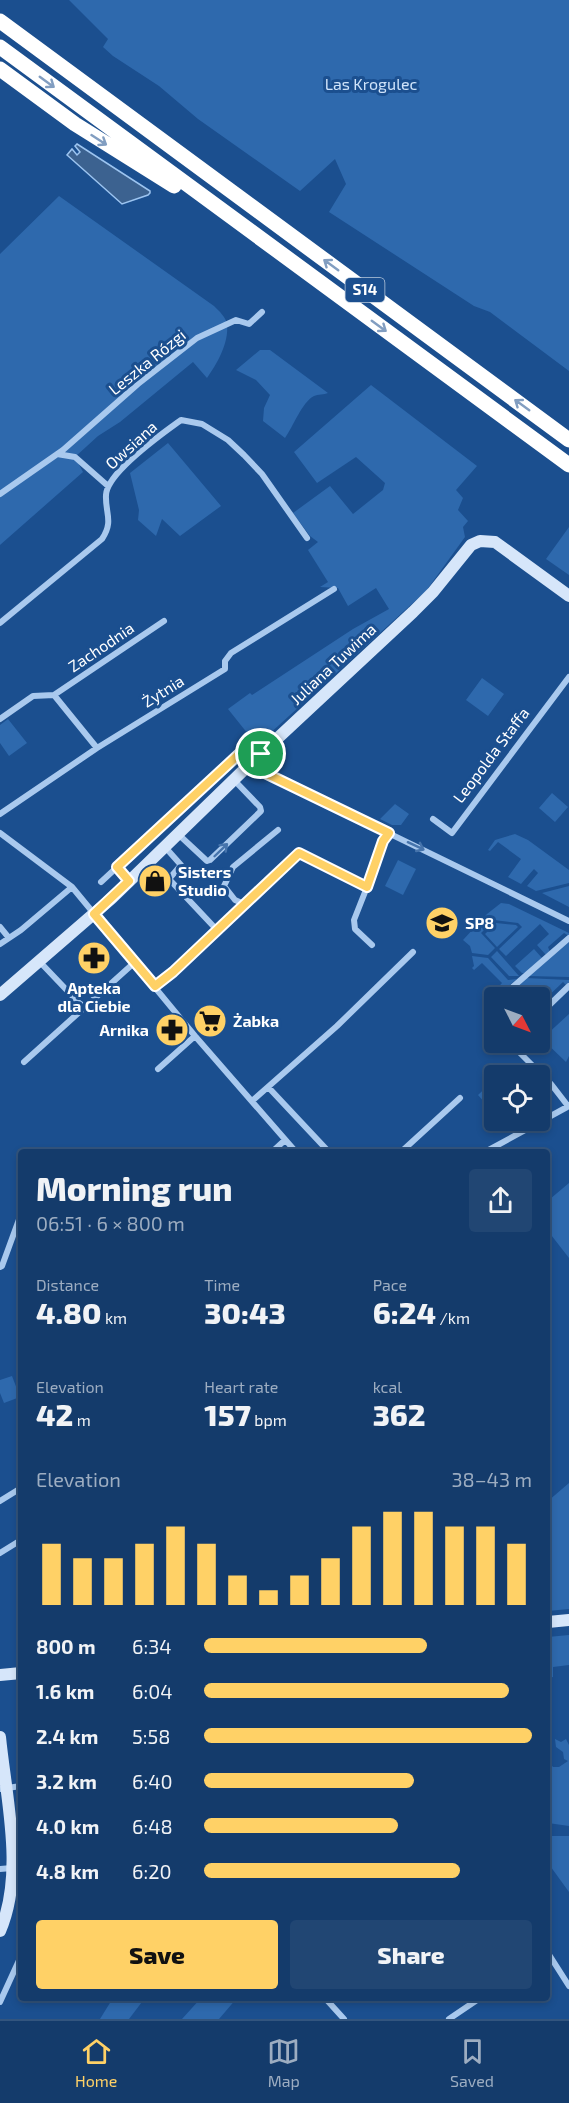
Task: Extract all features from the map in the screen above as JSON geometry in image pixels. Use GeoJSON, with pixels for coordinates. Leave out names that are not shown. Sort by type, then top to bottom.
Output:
{"type":"FeatureCollection","features":[{"type":"Feature","properties":{"kind":"highway"},"geometry":{"type":"LineString","coordinates":[[0,13],[26,40]]}},
{"type":"Feature","properties":{"kind":"highway","name":"S14"},"geometry":{"type":"LineString","coordinates":[[0,21],[569,440]]}},
{"type":"Feature","properties":{"kind":"highway","name":"S14"},"geometry":{"type":"LineString","coordinates":[[0,47],[569,465]]}},
{"type":"Feature","properties":{"kind":"highway"},"geometry":{"type":"LineString","coordinates":[[0,69],[103,142],[247,229]]}},
{"type":"Feature","properties":{"kind":"street","name":"Leszka Rózgi"},"geometry":{"type":"LineString","coordinates":[[0,494],[57,454],[138,384],[197,338],[236,320],[249,324],[262,312]]}},
{"type":"Feature","properties":{"kind":"street","name":"Owsiana"},"geometry":{"type":"LineString","coordinates":[[0,623],[102,539],[110,525],[106,494],[113,478],[137,455],[181,420],[202,424],[228,440],[262,474],[307,538]]}},
{"type":"Feature","properties":{"kind":"street"},"geometry":{"type":"LineString","coordinates":[[57,454],[75,458],[108,486]]}},
{"type":"Feature","properties":{"kind":"street","name":"Juliana Tuwima"},"geometry":{"type":"LineString","coordinates":[[0,995],[94,914],[251,763],[427,599],[469,546],[486,540],[503,547],[569,596]]}},
{"type":"Feature","properties":{"kind":"street","name":"Żytnia"},"geometry":{"type":"LineString","coordinates":[[0,814],[97,748],[225,669],[225,660],[231,653],[334,589]]}},
{"type":"Feature","properties":{"kind":"street","name":"Zachodnia"},"geometry":{"type":"LineString","coordinates":[[0,719],[33,696],[54,695],[164,621]]}},
{"type":"Feature","properties":{"kind":"street","name":"Leopolda Staffa"},"geometry":{"type":"LineString","coordinates":[[433,819],[452,833],[569,678]]}},
{"type":"Feature","properties":{"kind":"street"},"geometry":{"type":"LineString","coordinates":[[54,695],[97,748]]}},
{"type":"Feature","properties":{"kind":"street"},"geometry":{"type":"LineString","coordinates":[[101,882],[251,743],[261,754]]}},
{"type":"Feature","properties":{"kind":"street"},"geometry":{"type":"LineString","coordinates":[[251,763],[265,773],[569,921]]}},
{"type":"Feature","properties":{"kind":"street"},"geometry":{"type":"LineString","coordinates":[[177,834],[207,861],[221,850],[261,811],[260,807],[234,780]]}},
{"type":"Feature","properties":{"kind":"street"},"geometry":{"type":"LineString","coordinates":[[244,904],[234,900],[224,886],[233,867],[278,830]]}},
{"type":"Feature","properties":{"kind":"street"},"geometry":{"type":"LineString","coordinates":[[0,833],[72,887],[195,1036],[293,1149]]}},
{"type":"Feature","properties":{"kind":"street"},"geometry":{"type":"LineString","coordinates":[[372,945],[356,929],[354,920],[383,841],[389,833]]}},
{"type":"Feature","properties":{"kind":"street"},"geometry":{"type":"LineString","coordinates":[[164,847],[181,865],[169,879],[216,929]]}},
{"type":"Feature","properties":{"kind":"street"},"geometry":{"type":"LineString","coordinates":[[155,986],[173,972],[299,853],[367,887]]}},
{"type":"Feature","properties":{"kind":"street"},"geometry":{"type":"LineString","coordinates":[[117,867],[129,881]]}},
{"type":"Feature","properties":{"kind":"street"},"geometry":{"type":"LineString","coordinates":[[0,944],[72,887]]}},
{"type":"Feature","properties":{"kind":"street"},"geometry":{"type":"LineString","coordinates":[[0,927],[9,938]]}},
{"type":"Feature","properties":{"kind":"street"},"geometry":{"type":"LineString","coordinates":[[513,987],[569,938]]}},
{"type":"Feature","properties":{"kind":"street"},"geometry":{"type":"LineString","coordinates":[[252,1101],[269,1088],[413,952]]}},
{"type":"Feature","properties":{"kind":"street"},"geometry":{"type":"LineString","coordinates":[[39,961],[79,1003],[85,1006]]}},
{"type":"Feature","properties":{"kind":"street"},"geometry":{"type":"LineString","coordinates":[[24,1062],[135,962]]}},
{"type":"Feature","properties":{"kind":"street"},"geometry":{"type":"LineString","coordinates":[[550,1004],[569,986]]}},
{"type":"Feature","properties":{"kind":"street"},"geometry":{"type":"LineString","coordinates":[[158,1069],[195,1036]]}},
{"type":"Feature","properties":{"kind":"street"},"geometry":{"type":"LineString","coordinates":[[490,1149],[568,1106],[551,1084],[519,1053]]}},
{"type":"Feature","properties":{"kind":"street"},"geometry":{"type":"LineString","coordinates":[[269,1088],[326,1149]]}},
{"type":"Feature","properties":{"kind":"street"},"geometry":{"type":"LineString","coordinates":[[404,1149],[460,1098]]}},
{"type":"Feature","properties":{"kind":"street"},"geometry":{"type":"LineString","coordinates":[[275,1149],[285,1140]]}},
{"type":"Feature","properties":{"kind":"street"},"geometry":{"type":"LineString","coordinates":[[0,1267],[18,1222]]}},
{"type":"Feature","properties":{"kind":"street"},"geometry":{"type":"LineString","coordinates":[[0,1501],[18,1490]]}},
{"type":"Feature","properties":{"kind":"street"},"geometry":{"type":"LineString","coordinates":[[0,1553],[18,1542]]}},
{"type":"Feature","properties":{"kind":"street"},"geometry":{"type":"LineString","coordinates":[[550,1622],[569,1620]]}},
{"type":"Feature","properties":{"kind":"street"},"geometry":{"type":"LineString","coordinates":[[0,1675],[18,1673]]}},
{"type":"Feature","properties":{"kind":"street"},"geometry":{"type":"LineString","coordinates":[[0,1737],[6,1869],[17,1884],[0,1931]]}},
{"type":"Feature","properties":{"kind":"street"},"geometry":{"type":"LineString","coordinates":[[3,1789],[18,1786]]}},
{"type":"Feature","properties":{"kind":"street"},"geometry":{"type":"LineString","coordinates":[[550,1956],[569,1986]]}},
{"type":"Feature","properties":{"kind":"street"},"geometry":{"type":"LineString","coordinates":[[0,2002],[18,1963]]}},
{"type":"Feature","properties":{"kind":"street"},"geometry":{"type":"LineString","coordinates":[[328,2001],[344,2019]]}},
{"type":"Feature","properties":{"kind":"street"},"geometry":{"type":"LineString","coordinates":[[449,2019],[476,2001]]}},
{"type":"Feature","properties":{"kind":"green space","name":"Las Krogulec"},"geometry":{"type":"Polygon","coordinates":[[[69,0],[569,0],[569,371],[490,312],[474,306],[329,212],[346,184],[335,159],[300,191],[198,119],[159,86],[113,56],[103,47],[108,39],[69,0]]]}},
{"type":"Feature","properties":{"kind":"green space"},"geometry":{"type":"Polygon","coordinates":[[[59,196],[214,306],[226,322],[226,339],[218,360],[207,378],[193,362],[120,422],[98,436],[75,457],[83,472],[0,545],[0,254],[59,196]]]}},
{"type":"Feature","properties":{"kind":"green space"},"geometry":{"type":"Polygon","coordinates":[[[260,350],[270,350],[328,393],[316,395],[310,399],[285,438],[263,421],[264,408],[270,395],[256,380],[236,370],[260,350]]]}},
{"type":"Feature","properties":{"kind":"green space"},"geometry":{"type":"Polygon","coordinates":[[[371,385],[477,466],[456,490],[463,498],[458,510],[468,521],[463,527],[465,537],[426,591],[255,747],[251,743],[252,739],[228,709],[353,629],[389,609],[376,588],[348,606],[338,588],[320,587],[328,582],[308,550],[318,542],[310,536],[293,513],[330,486],[353,514],[383,490],[385,483],[356,457],[317,483],[294,452],[371,385]]]}},
{"type":"Feature","properties":{"kind":"green space"},"geometry":{"type":"Polygon","coordinates":[[[168,443],[221,506],[180,536],[162,519],[156,536],[138,520],[139,510],[130,473],[168,443]]]}},
{"type":"Feature","properties":{"kind":"green space"},"geometry":{"type":"Polygon","coordinates":[[[569,527],[569,575],[546,559],[569,527]]]}},
{"type":"Feature","properties":{"kind":"green space"},"geometry":{"type":"Polygon","coordinates":[[[482,678],[504,694],[488,716],[466,700],[482,678]]]}},
{"type":"Feature","properties":{"kind":"green space"},"geometry":{"type":"Polygon","coordinates":[[[8,719],[27,743],[9,756],[0,743],[0,725],[8,719]]]}},
{"type":"Feature","properties":{"kind":"green space"},"geometry":{"type":"Polygon","coordinates":[[[552,793],[568,807],[555,822],[539,808],[552,793]]]}},
{"type":"Feature","properties":{"kind":"green space"},"geometry":{"type":"Polygon","coordinates":[[[395,804],[409,814],[401,825],[392,825],[380,819],[395,804]]]}},
{"type":"Feature","properties":{"kind":"green space"},"geometry":{"type":"Polygon","coordinates":[[[515,834],[528,840],[569,870],[569,883],[536,891],[527,886],[538,873],[534,869],[521,884],[508,877],[521,859],[498,842],[490,851],[488,850],[495,840],[515,834]]]}},
{"type":"Feature","properties":{"kind":"green space"},"geometry":{"type":"Polygon","coordinates":[[[398,860],[416,869],[403,895],[385,886],[398,860]]]}},
{"type":"Feature","properties":{"kind":"green space"},"geometry":{"type":"Polygon","coordinates":[[[569,886],[569,907],[542,893],[569,886]]]}},
{"type":"Feature","properties":{"kind":"green space"},"geometry":{"type":"Polygon","coordinates":[[[501,903],[509,904],[569,933],[569,936],[564,933],[548,947],[550,952],[546,955],[537,945],[549,934],[540,924],[506,956],[499,949],[522,927],[518,923],[494,920],[481,933],[495,948],[488,955],[472,953],[470,946],[463,940],[487,914],[501,903]]]}},
{"type":"Feature","properties":{"kind":"green space"},"geometry":{"type":"Polygon","coordinates":[[[496,923],[518,927],[497,947],[485,934],[496,923]]]}},
{"type":"Feature","properties":{"kind":"green space"},"geometry":{"type":"Polygon","coordinates":[[[569,942],[569,977],[528,976],[569,942]]]}},
{"type":"Feature","properties":{"kind":"green space"},"geometry":{"type":"Polygon","coordinates":[[[534,949],[542,958],[522,973],[515,966],[534,949]]]}},
{"type":"Feature","properties":{"kind":"green space"},"geometry":{"type":"Polygon","coordinates":[[[497,951],[519,976],[509,976],[491,957],[497,951]]]}},
{"type":"Feature","properties":{"kind":"green space"},"geometry":{"type":"Polygon","coordinates":[[[472,956],[488,958],[508,980],[517,979],[507,987],[498,987],[502,983],[482,963],[474,970],[472,968],[474,966],[472,956]]]}},
{"type":"Feature","properties":{"kind":"green space"},"geometry":{"type":"Polygon","coordinates":[[[525,978],[569,980],[566,985],[563,982],[550,994],[550,987],[516,987],[525,978]]]}},
{"type":"Feature","properties":{"kind":"green space"},"geometry":{"type":"Polygon","coordinates":[[[569,1014],[569,1056],[566,1062],[550,1047],[550,1031],[569,1014]]]}},
{"type":"Feature","properties":{"kind":"green space"},"geometry":{"type":"Polygon","coordinates":[[[484,1089],[484,1102],[478,1095],[484,1089]]]}},
{"type":"Feature","properties":{"kind":"green space"},"geometry":{"type":"Polygon","coordinates":[[[569,1183],[569,1258],[550,1234],[550,1199],[569,1183]]]}},
{"type":"Feature","properties":{"kind":"green space"},"geometry":{"type":"Polygon","coordinates":[[[12,1376],[18,1398],[4,1403],[0,1393],[0,1380],[12,1376]]]}},
{"type":"Feature","properties":{"kind":"green space"},"geometry":{"type":"Polygon","coordinates":[[[569,1483],[569,1609],[550,1611],[550,1499],[569,1483]]]}},
{"type":"Feature","properties":{"kind":"green space"},"geometry":{"type":"Polygon","coordinates":[[[569,1635],[569,1665],[553,1667],[553,1677],[550,1678],[550,1637],[569,1635]]]}},
{"type":"Feature","properties":{"kind":"green space"},"geometry":{"type":"Polygon","coordinates":[[[555,1739],[561,1742],[566,1739],[569,1745],[569,1826],[550,1823],[550,1763],[553,1767],[559,1767],[568,1761],[564,1759],[563,1752],[556,1747],[555,1739]]]}},
{"type":"Feature","properties":{"kind":"green space"},"geometry":{"type":"Polygon","coordinates":[[[550,1836],[569,1836],[569,1892],[550,1866],[550,1836]]]}},
{"type":"Feature","properties":{"kind":"green space"},"geometry":{"type":"Polygon","coordinates":[[[111,2001],[143,2001],[129,2019],[100,2019],[111,2001]]]}},
{"type":"Feature","properties":{"kind":"green space"},"geometry":{"type":"Polygon","coordinates":[[[198,2001],[234,2001],[219,2019],[182,2019],[198,2001]]]}},
{"type":"Feature","properties":{"kind":"shaded area"},"geometry":{"type":"Polygon","coordinates":[[[77,144],[150,193],[122,204],[67,155],[72,149],[77,155],[80,152],[75,146],[77,144]]]}},
{"type":"Feature","properties":{"kind":"place","name":"Sisters Studio"},"geometry":{"type":"Point","coordinates":[155,881]}},
{"type":"Feature","properties":{"kind":"place","name":"SP8"},"geometry":{"type":"Point","coordinates":[442,923]}},
{"type":"Feature","properties":{"kind":"place","name":"Apteka dla Ciebie"},"geometry":{"type":"Point","coordinates":[94,958]}},
{"type":"Feature","properties":{"kind":"place","name":"Żabka"},"geometry":{"type":"Point","coordinates":[210,1021]}},
{"type":"Feature","properties":{"kind":"place","name":"Arnika"},"geometry":{"type":"Point","coordinates":[172,1030]}},
{"type":"Feature","properties":{"kind":"route"},"geometry":{"type":"LineString","coordinates":[[251,743],[261,754],[251,763],[265,773],[389,833],[383,841],[367,887],[299,853],[173,972],[155,986],[94,914],[129,881],[117,867],[251,743]]}}]}
